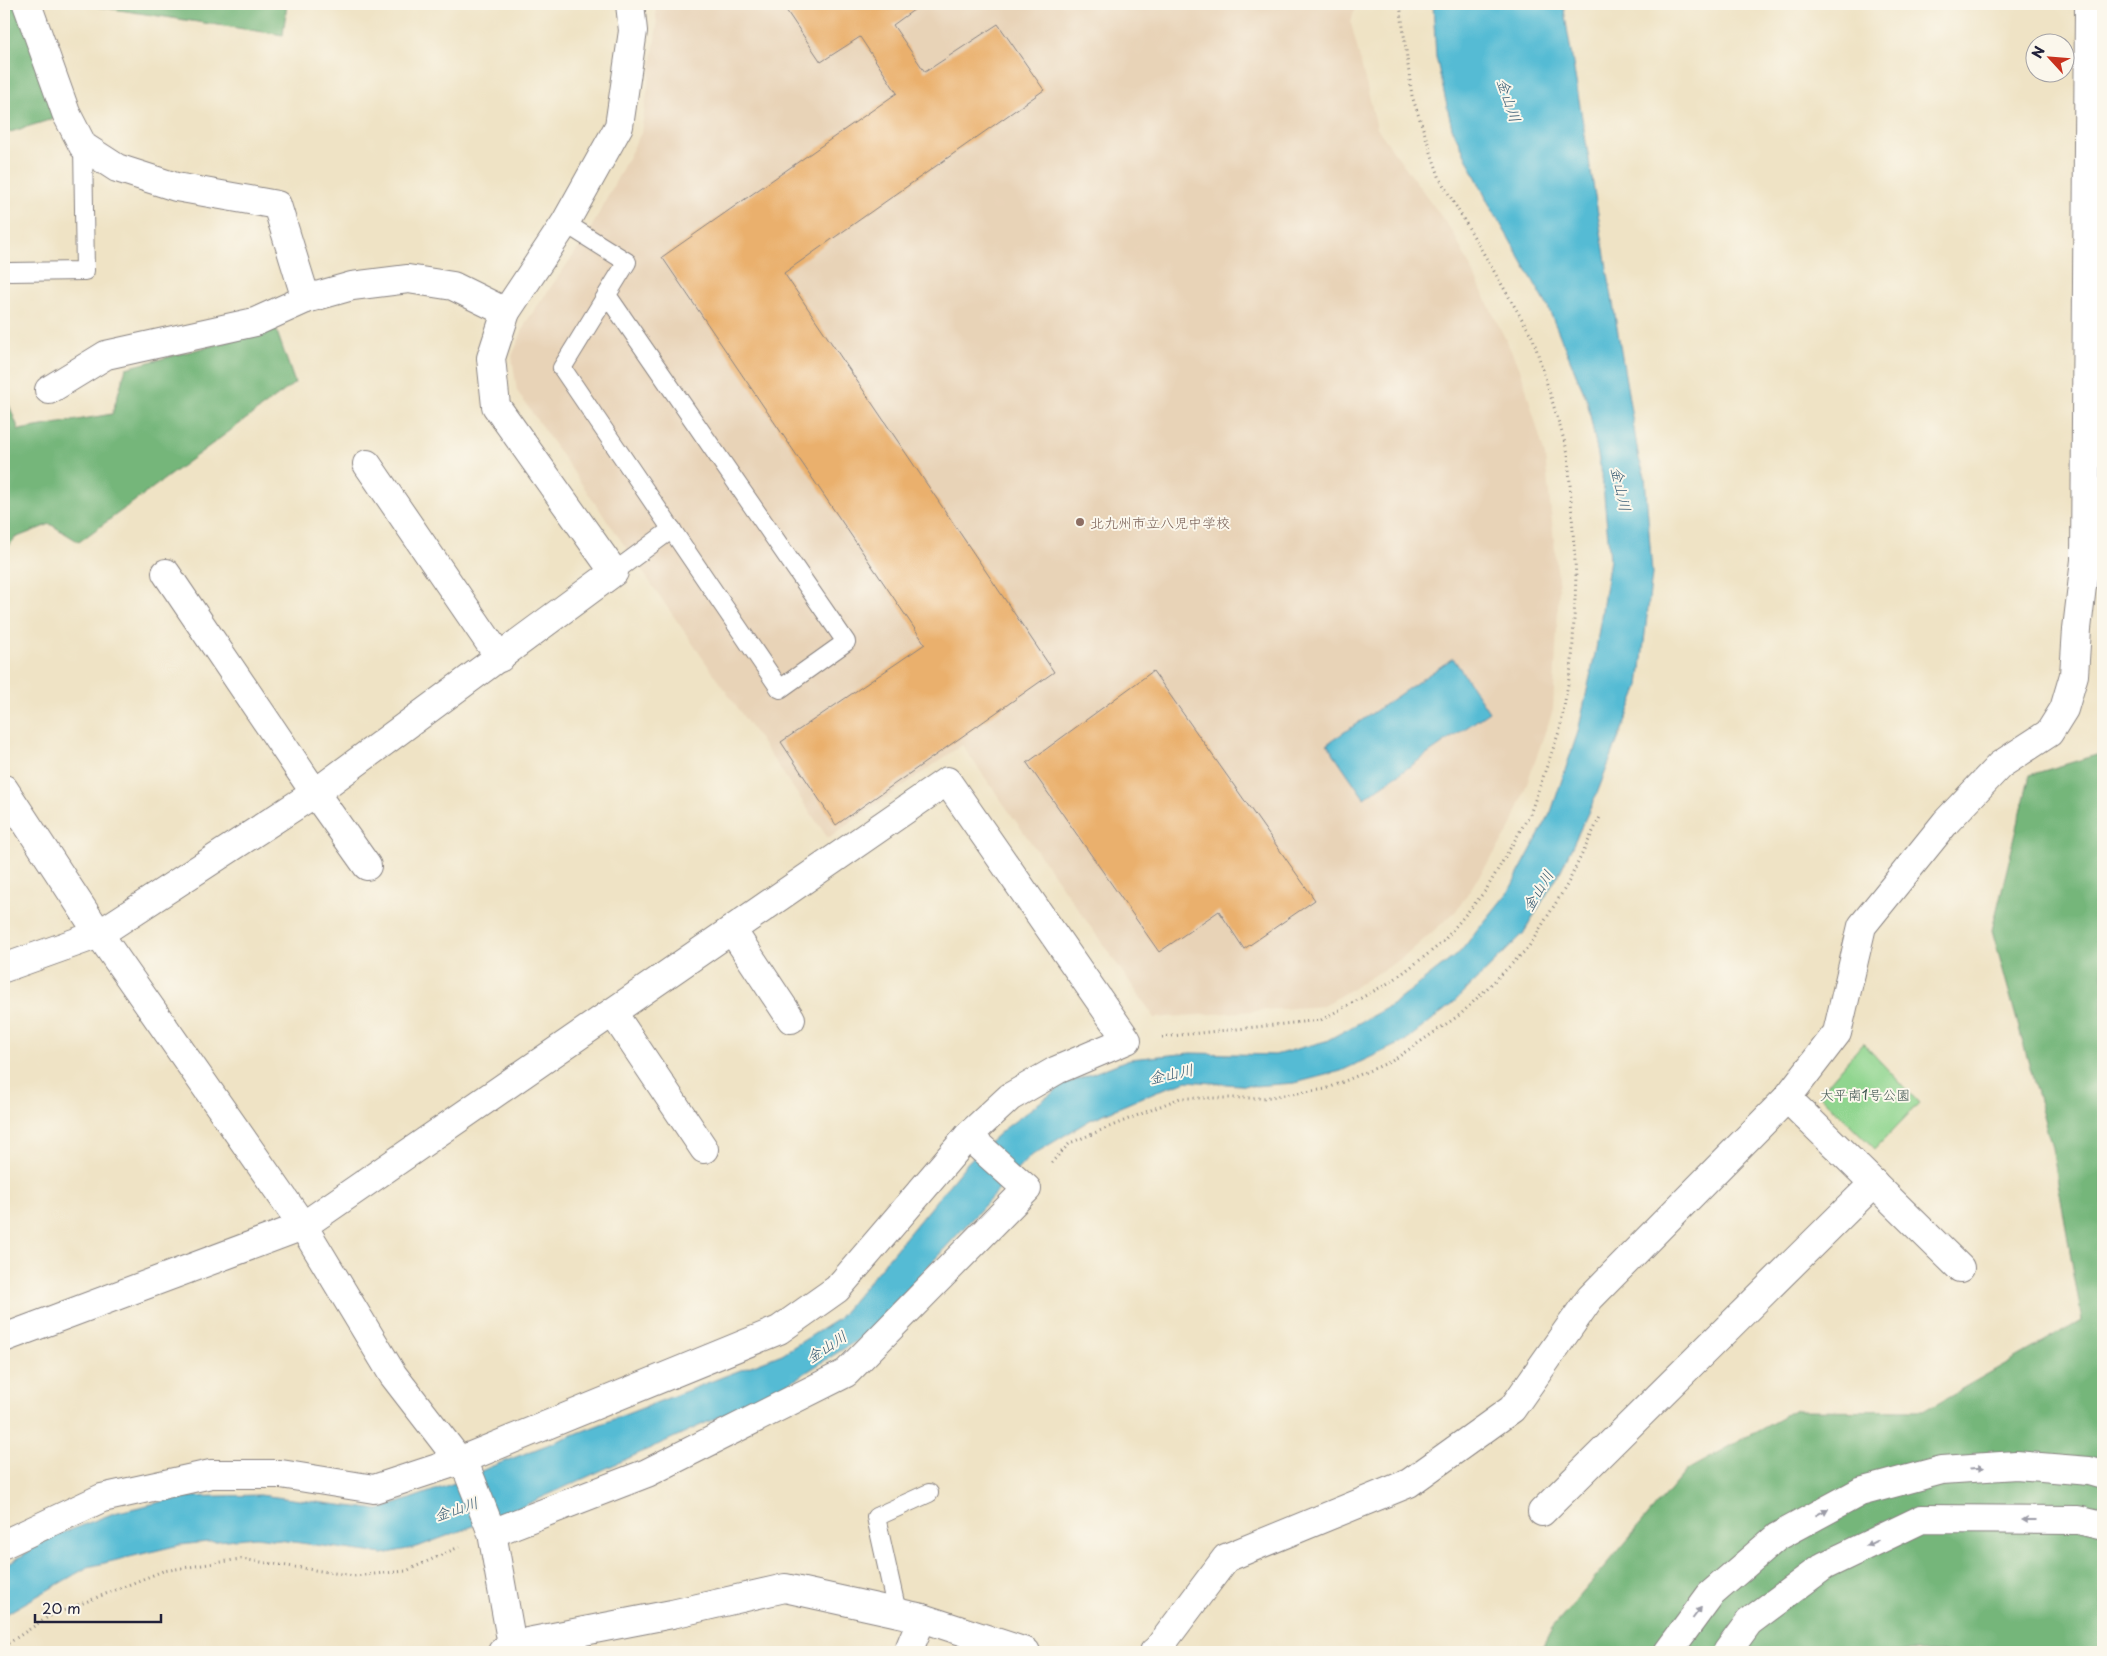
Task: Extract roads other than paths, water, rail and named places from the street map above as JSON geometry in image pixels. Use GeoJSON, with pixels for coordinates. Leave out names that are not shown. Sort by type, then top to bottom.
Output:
{"type":"FeatureCollection","features":[{"type":"Feature","properties":{"kind":"main road"},"geometry":{"type":"LineString","coordinates":[[27,4],[66,113],[83,146],[117,168],[176,187],[277,204],[306,299]]}},
{"type":"Feature","properties":{"kind":"main road"},"geometry":{"type":"LineString","coordinates":[[4,968],[99,934],[315,793],[614,572],[496,406],[491,358],[506,312],[565,223],[619,126],[634,30],[630,4]]}},
{"type":"Feature","properties":{"kind":"main road"},"geometry":{"type":"LineString","coordinates":[[1154,1652],[1226,1558],[1409,1483],[1512,1409],[1590,1298],[1787,1098],[1837,1033],[1862,926],[1960,808],[2000,765],[2049,733],[2064,709],[2074,676],[2077,629],[2094,557],[2089,4]]}},
{"type":"Feature","properties":{"kind":"main road"},"geometry":{"type":"LineString","coordinates":[[49,390],[106,355],[254,322],[306,299],[352,286],[408,279],[453,286],[506,312]]}},
{"type":"Feature","properties":{"kind":"main road"},"geometry":{"type":"LineString","coordinates":[[367,464],[500,658]]}},
{"type":"Feature","properties":{"kind":"main road"},"geometry":{"type":"LineString","coordinates":[[166,573],[315,793],[367,866]]}},
{"type":"Feature","properties":{"kind":"main road"},"geometry":{"type":"LineString","coordinates":[[4,1338],[303,1226],[947,781],[1127,1040],[1057,1070],[1010,1097],[974,1141],[837,1289],[779,1330],[463,1466],[374,1488],[281,1474],[211,1474],[102,1498],[4,1544]]}},
{"type":"Feature","properties":{"kind":"main road"},"geometry":{"type":"LineString","coordinates":[[4,789],[99,934],[303,1226],[393,1375],[463,1466],[490,1528],[507,1648],[672,1614],[785,1588],[910,1615],[1026,1652]]}},
{"type":"Feature","properties":{"kind":"main road"},"geometry":{"type":"LineString","coordinates":[[732,930],[791,1019]]}},
{"type":"Feature","properties":{"kind":"main road"},"geometry":{"type":"LineString","coordinates":[[612,1012],[704,1149]]}},
{"type":"Feature","properties":{"kind":"main road"},"geometry":{"type":"LineString","coordinates":[[1787,1098],[1960,1268]]}},
{"type":"Feature","properties":{"kind":"main road"},"geometry":{"type":"LineString","coordinates":[[490,1528],[647,1473],[846,1373],[1022,1184],[974,1141]]}},
{"type":"Feature","properties":{"kind":"main road"},"geometry":{"type":"LineString","coordinates":[[1542,1512],[1874,1183]]}},
{"type":"Feature","properties":{"kind":"main road"},"geometry":{"type":"LineString","coordinates":[[1668,1652],[1710,1595],[1777,1537],[1860,1492],[1942,1470],[2016,1465],[2096,1473]]}},
{"type":"Feature","properties":{"kind":"main road"},"geometry":{"type":"LineString","coordinates":[[1727,1652],[1749,1622],[1824,1566],[1922,1519],[2091,1523]]}},
{"type":"Feature","properties":{"kind":"main road"},"geometry":{"type":"LineString","coordinates":[[908,1652],[910,1615]]}},
{"type":"Feature","properties":{"kind":"lane"},"geometry":{"type":"LineString","coordinates":[[10,272],[85,271],[83,146]]}},
{"type":"Feature","properties":{"kind":"lane"},"geometry":{"type":"LineString","coordinates":[[565,223],[627,262],[562,368],[780,689],[846,642],[607,295]]}},
{"type":"Feature","properties":{"kind":"lane"},"geometry":{"type":"LineString","coordinates":[[614,572],[672,529]]}},
{"type":"Feature","properties":{"kind":"lane"},"geometry":{"type":"LineString","coordinates":[[910,1615],[876,1517],[929,1493]]}},
{"type":"Feature","properties":{"kind":"water","name":"金山川"},"geometry":{"type":"Polygon","coordinates":[[[1433,4],[1563,4],[1639,459],[1645,476],[1652,574],[1639,686],[1596,796],[1561,870],[1523,934],[1451,1005],[1405,1041],[1341,1071],[1295,1083],[1253,1086],[1187,1081],[1157,1091],[1090,1120],[1029,1157],[864,1336],[778,1390],[508,1513],[417,1547],[383,1554],[256,1537],[179,1545],[88,1567],[4,1615],[4,1567],[50,1538],[114,1513],[182,1497],[260,1495],[379,1510],[460,1481],[490,1467],[782,1354],[838,1319],[968,1162],[1003,1130],[1063,1085],[1130,1059],[1191,1053],[1275,1055],[1326,1041],[1392,1005],[1460,952],[1509,891],[1551,812],[1578,732],[1596,649],[1610,559],[1602,475],[1587,400],[1547,305],[1488,202],[1452,128],[1436,57],[1433,4]]]}},
{"type":"Feature","properties":{"kind":"water"},"geometry":{"type":"Polygon","coordinates":[[[1453,658],[1489,712],[1364,798],[1327,744],[1453,658]]]}},
{"type":"Feature","properties":{"kind":"place","name":"北九州市立八児中学校"},"geometry":{"type":"Point","coordinates":[1080,522]}},
{"type":"Feature","properties":{"kind":"park label","name":"大平南1号公園"},"geometry":{"type":"Point","coordinates":[1865,1094]}}]}
